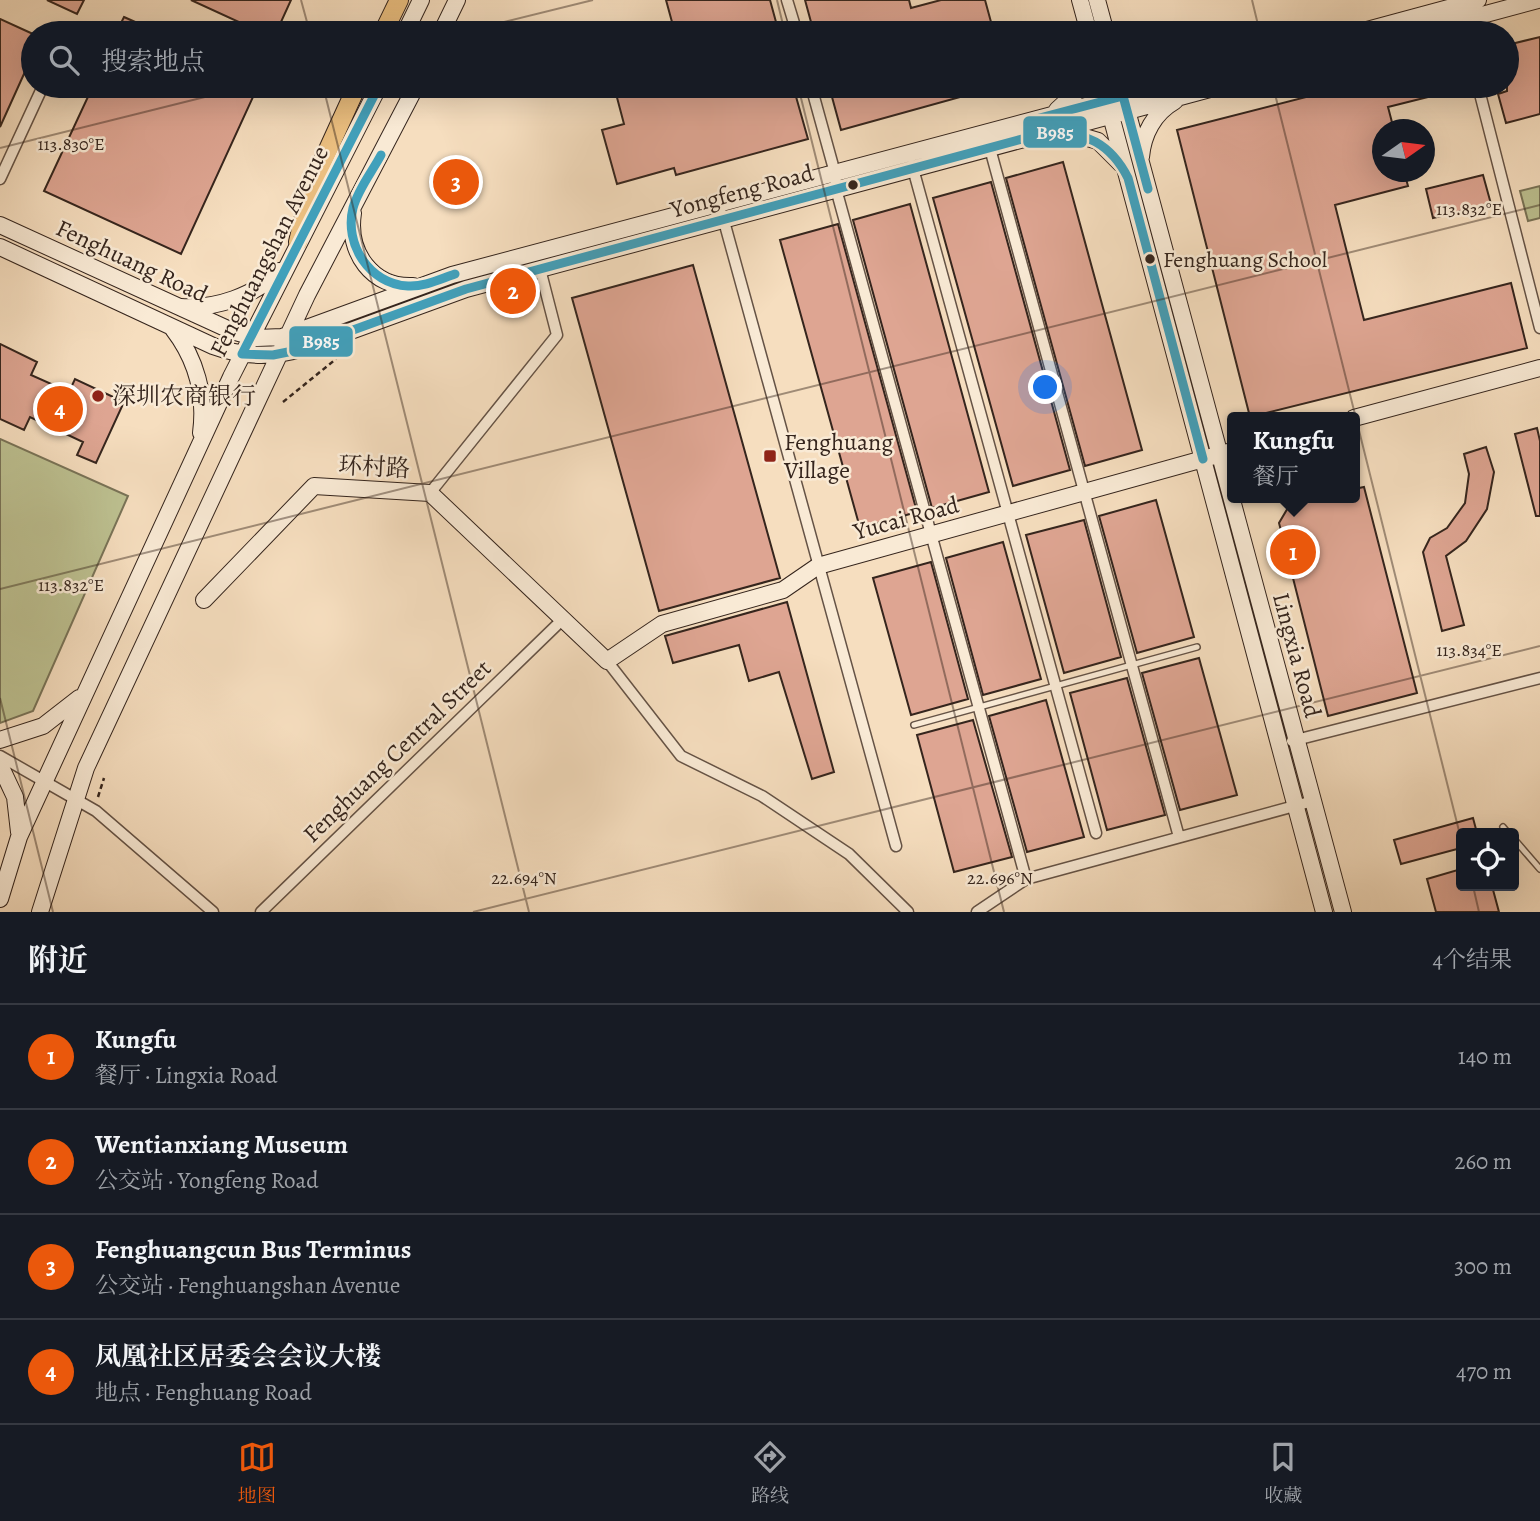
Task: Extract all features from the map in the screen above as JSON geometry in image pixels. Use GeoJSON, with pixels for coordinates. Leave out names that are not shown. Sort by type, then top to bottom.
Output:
{"type":"FeatureCollection","features":[{"type":"Feature","properties":{"kind":"main road"},"geometry":{"type":"LineString","coordinates":[[389,21],[399,0]]}},
{"type":"Feature","properties":{"kind":"main road"},"geometry":{"type":"LineString","coordinates":[[298,242],[311,187],[352,98]]}},
{"type":"Feature","properties":{"kind":"street"},"geometry":{"type":"LineString","coordinates":[[411,21],[421,0]]}},
{"type":"Feature","properties":{"kind":"street"},"geometry":{"type":"LineString","coordinates":[[447,21],[457,0]]}},
{"type":"Feature","properties":{"kind":"street"},"geometry":{"type":"LineString","coordinates":[[788,0],[794,21]]}},
{"type":"Feature","properties":{"kind":"street"},"geometry":{"type":"LineString","coordinates":[[1080,0],[1086,21]]}},
{"type":"Feature","properties":{"kind":"street"},"geometry":{"type":"LineString","coordinates":[[1097,0],[1103,21]]}},
{"type":"Feature","properties":{"kind":"street"},"geometry":{"type":"LineString","coordinates":[[1461,20],[1478,0]]}},
{"type":"Feature","properties":{"kind":"street"},"geometry":{"type":"LineString","coordinates":[[1461,20],[1538,0]]}},
{"type":"Feature","properties":{"kind":"street"},"geometry":{"type":"LineString","coordinates":[[0,179],[37,98]]}},
{"type":"Feature","properties":{"kind":"street","name":"Fenghuangshan Avenue"},"geometry":{"type":"LineString","coordinates":[[0,899],[19,837],[199,446],[286,265],[373,98]]}},
{"type":"Feature","properties":{"kind":"street"},"geometry":{"type":"LineString","coordinates":[[40,912],[75,799],[288,337],[411,98]]}},
{"type":"Feature","properties":{"kind":"street"},"geometry":{"type":"LineString","coordinates":[[814,98],[1026,880]]}},
{"type":"Feature","properties":{"kind":"street"},"geometry":{"type":"LineString","coordinates":[[1044,125],[1072,98]]}},
{"type":"Feature","properties":{"kind":"street","name":"Yongfeng Road"},"geometry":{"type":"LineString","coordinates":[[288,337],[424,285],[721,212],[1044,125],[1115,99],[1133,98]]}},
{"type":"Feature","properties":{"kind":"street"},"geometry":{"type":"LineString","coordinates":[[1044,125],[1098,141],[1135,174],[1143,143],[1154,120],[1168,104],[1180,98]]}},
{"type":"Feature","properties":{"kind":"street"},"geometry":{"type":"LineString","coordinates":[[1481,98],[1540,328]]}},
{"type":"Feature","properties":{"kind":"street","name":"Lingxia Road"},"geometry":{"type":"LineString","coordinates":[[1115,99],[1227,488]]}},
{"type":"Feature","properties":{"kind":"street"},"geometry":{"type":"LineString","coordinates":[[987,140],[1179,837]]}},
{"type":"Feature","properties":{"kind":"street"},"geometry":{"type":"LineString","coordinates":[[911,161],[1096,834]]}},
{"type":"Feature","properties":{"kind":"street"},"geometry":{"type":"LineString","coordinates":[[353,207],[351,228],[354,243],[371,272],[393,285],[424,285]]}},
{"type":"Feature","properties":{"kind":"street"},"geometry":{"type":"LineString","coordinates":[[721,212],[895,846]]}},
{"type":"Feature","properties":{"kind":"street","name":"Yongfeng Road"},"geometry":{"type":"LineString","coordinates":[[280,354],[304,348],[447,295],[721,212]]}},
{"type":"Feature","properties":{"kind":"street","name":"Fenghuang Road"},"geometry":{"type":"LineString","coordinates":[[0,225],[251,337],[288,337]]}},
{"type":"Feature","properties":{"kind":"street","name":"Fenghuang Road"},"geometry":{"type":"LineString","coordinates":[[0,247],[213,346],[242,354],[280,354]]}},
{"type":"Feature","properties":{"kind":"street"},"geometry":{"type":"LineString","coordinates":[[177,306],[206,306],[238,297],[269,281],[286,265]]}},
{"type":"Feature","properties":{"kind":"street"},"geometry":{"type":"LineString","coordinates":[[430,493],[558,335],[540,269]]}},
{"type":"Feature","properties":{"kind":"street"},"geometry":{"type":"LineString","coordinates":[[172,327],[185,345],[198,378],[202,413],[199,446]]}},
{"type":"Feature","properties":{"kind":"street"},"geometry":{"type":"LineString","coordinates":[[1360,416],[1540,369]]}},
{"type":"Feature","properties":{"kind":"street","name":"Lingxia Road"},"geometry":{"type":"LineString","coordinates":[[1218,455],[1227,497]]}},
{"type":"Feature","properties":{"kind":"street","name":"Yucai Road"},"geometry":{"type":"LineString","coordinates":[[607,661],[662,624],[783,590],[818,566],[1218,455]]}},
{"type":"Feature","properties":{"kind":"street","name":"环村路"},"geometry":{"type":"LineString","coordinates":[[204,600],[314,486],[430,493],[607,661]]}},
{"type":"Feature","properties":{"kind":"street","name":"Lingxia Road"},"geometry":{"type":"LineString","coordinates":[[1228,503],[1280,745],[1324,912]]}},
{"type":"Feature","properties":{"kind":"street","name":"Lingxia Road"},"geometry":{"type":"LineString","coordinates":[[1231,503],[1343,912]]}},
{"type":"Feature","properties":{"kind":"street","name":"Fenghuang Central Street"},"geometry":{"type":"LineString","coordinates":[[261,912],[562,620]]}},
{"type":"Feature","properties":{"kind":"street"},"geometry":{"type":"LineString","coordinates":[[607,661],[681,757],[762,796],[849,854],[908,912]]}},
{"type":"Feature","properties":{"kind":"street"},"geometry":{"type":"LineString","coordinates":[[1280,745],[1540,678]]}},
{"type":"Feature","properties":{"kind":"street"},"geometry":{"type":"LineString","coordinates":[[0,740],[29,732],[49,722],[67,709],[87,688]]}},
{"type":"Feature","properties":{"kind":"street"},"geometry":{"type":"LineString","coordinates":[[0,757],[96,811],[213,912]]}},
{"type":"Feature","properties":{"kind":"street"},"geometry":{"type":"LineString","coordinates":[[0,765],[15,796],[19,837]]}},
{"type":"Feature","properties":{"kind":"street"},"geometry":{"type":"LineString","coordinates":[[977,912],[1026,880],[1312,801]]}},
{"type":"Feature","properties":{"kind":"lane"},"geometry":{"type":"LineString","coordinates":[[914,725],[1197,647]]}},
{"type":"Feature","properties":{"kind":"lane"},"geometry":{"type":"LineString","coordinates":[[1519,845],[1540,869]]}},
{"type":"Feature","properties":{"kind":"path"},"geometry":{"type":"LineString","coordinates":[[283,402],[336,359]]}},
{"type":"Feature","properties":{"kind":"green space"},"geometry":{"type":"Polygon","coordinates":[[[1540,186],[1540,218],[1528,221],[1520,191],[1540,186]]]}},
{"type":"Feature","properties":{"kind":"green space"},"geometry":{"type":"Polygon","coordinates":[[[0,439],[128,496],[33,711],[0,723],[0,439]]]}},
{"type":"Feature","properties":{"kind":"building"},"geometry":{"type":"Polygon","coordinates":[[[47,0],[84,0],[77,14],[47,0]]]}},
{"type":"Feature","properties":{"kind":"building"},"geometry":{"type":"Polygon","coordinates":[[[191,0],[291,0],[281,21],[237,21],[191,0]]]}},
{"type":"Feature","properties":{"kind":"building"},"geometry":{"type":"Polygon","coordinates":[[[666,0],[770,0],[776,21],[672,21],[666,0]]]}},
{"type":"Feature","properties":{"kind":"building"},"geometry":{"type":"Polygon","coordinates":[[[805,0],[909,0],[911,8],[941,0],[985,0],[991,21],[811,21],[805,0]]]}},
{"type":"Feature","properties":{"kind":"building"},"geometry":{"type":"Polygon","coordinates":[[[0,19],[21,29],[21,81],[0,127],[0,19]]]}},
{"type":"Feature","properties":{"kind":"building"},"geometry":{"type":"Polygon","coordinates":[[[1540,37],[1540,114],[1506,123],[1499,98],[1519,98],[1519,42],[1540,37]]]}},
{"type":"Feature","properties":{"kind":"building"},"geometry":{"type":"Polygon","coordinates":[[[87,98],[252,98],[181,254],[44,191],[87,98]]]}},
{"type":"Feature","properties":{"kind":"building"},"geometry":{"type":"Polygon","coordinates":[[[617,98],[796,98],[808,139],[676,175],[674,168],[617,184],[602,130],[624,124],[617,98]]]}},
{"type":"Feature","properties":{"kind":"building"},"geometry":{"type":"Polygon","coordinates":[[[832,98],[957,98],[841,130],[832,98]]]}},
{"type":"Feature","properties":{"kind":"building"},"geometry":{"type":"Polygon","coordinates":[[[1302,98],[1424,98],[1388,107],[1391,119],[1372,119],[1372,182],[1407,182],[1408,186],[1335,205],[1364,320],[1511,283],[1527,348],[1270,412],[1249,412],[1177,130],[1302,98]]]}},
{"type":"Feature","properties":{"kind":"building"},"geometry":{"type":"Polygon","coordinates":[[[1063,162],[1142,450],[1085,466],[1006,178],[1063,162]]]}},
{"type":"Feature","properties":{"kind":"building"},"geometry":{"type":"Polygon","coordinates":[[[1483,175],[1491,204],[1433,218],[1426,189],[1483,175]]]}},
{"type":"Feature","properties":{"kind":"building"},"geometry":{"type":"Polygon","coordinates":[[[991,182],[1070,470],[1013,486],[933,198],[991,182]]]}},
{"type":"Feature","properties":{"kind":"building"},"geometry":{"type":"Polygon","coordinates":[[[910,204],[989,492],[932,508],[853,220],[910,204]]]}},
{"type":"Feature","properties":{"kind":"building"},"geometry":{"type":"Polygon","coordinates":[[[838,224],[917,512],[860,528],[780,240],[838,224]]]}},
{"type":"Feature","properties":{"kind":"building"},"geometry":{"type":"Polygon","coordinates":[[[693,265],[780,578],[659,611],[572,298],[693,265]]]}},
{"type":"Feature","properties":{"kind":"building"},"geometry":{"type":"Polygon","coordinates":[[[0,344],[37,362],[31,375],[69,392],[75,379],[124,402],[96,463],[77,455],[83,442],[30,417],[24,430],[0,419],[0,344]]]}},
{"type":"Feature","properties":{"kind":"building"},"geometry":{"type":"Polygon","coordinates":[[[1537,428],[1540,441],[1540,516],[1536,516],[1515,434],[1537,428]]]}},
{"type":"Feature","properties":{"kind":"building"},"geometry":{"type":"Polygon","coordinates":[[[1486,447],[1494,472],[1487,509],[1466,541],[1446,556],[1464,625],[1442,631],[1423,552],[1430,538],[1447,528],[1465,503],[1469,474],[1464,454],[1486,447]]]}},
{"type":"Feature","properties":{"kind":"building"},"geometry":{"type":"Polygon","coordinates":[[[1364,487],[1417,693],[1328,716],[1279,523],[1289,506],[1301,503],[1360,503],[1360,488],[1364,487]]]}},
{"type":"Feature","properties":{"kind":"building"},"geometry":{"type":"Polygon","coordinates":[[[1156,500],[1194,637],[1137,653],[1099,516],[1156,500]]]}},
{"type":"Feature","properties":{"kind":"building"},"geometry":{"type":"Polygon","coordinates":[[[1084,520],[1121,657],[1064,673],[1026,535],[1084,520]]]}},
{"type":"Feature","properties":{"kind":"building"},"geometry":{"type":"Polygon","coordinates":[[[1003,542],[1041,679],[983,695],[946,558],[1003,542]]]}},
{"type":"Feature","properties":{"kind":"building"},"geometry":{"type":"Polygon","coordinates":[[[931,562],[968,699],[911,715],[873,578],[931,562]]]}},
{"type":"Feature","properties":{"kind":"building"},"geometry":{"type":"Polygon","coordinates":[[[787,602],[834,772],[812,779],[779,672],[749,681],[739,645],[673,663],[665,636],[787,602]]]}},
{"type":"Feature","properties":{"kind":"building"},"geometry":{"type":"Polygon","coordinates":[[[1199,658],[1237,795],[1180,810],[1142,673],[1199,658]]]}},
{"type":"Feature","properties":{"kind":"building"},"geometry":{"type":"Polygon","coordinates":[[[1127,678],[1165,815],[1107,830],[1070,693],[1127,678]]]}},
{"type":"Feature","properties":{"kind":"building"},"geometry":{"type":"Polygon","coordinates":[[[1046,700],[1084,837],[1027,852],[989,716],[1046,700]]]}},
{"type":"Feature","properties":{"kind":"building"},"geometry":{"type":"Polygon","coordinates":[[[973,720],[1012,857],[954,872],[917,735],[973,720]]]}},
{"type":"Feature","properties":{"kind":"building"},"geometry":{"type":"Polygon","coordinates":[[[1473,818],[1476,828],[1456,828],[1456,849],[1401,864],[1394,840],[1473,818]]]}},
{"type":"Feature","properties":{"kind":"building"},"geometry":{"type":"Polygon","coordinates":[[[1456,870],[1456,891],[1493,891],[1499,912],[1436,912],[1427,879],[1456,870]]]}},
{"type":"Feature","properties":{"kind":"transit line","name":"B985"},"geometry":{"type":"LineString","coordinates":[[373,98],[242,354],[273,355],[298,350],[466,289],[1048,132],[1061,132],[1085,137],[1105,148],[1114,156],[1128,178],[1203,459]]}},
{"type":"Feature","properties":{"kind":"transit line","name":"B985"},"geometry":{"type":"LineString","coordinates":[[1032,120],[1115,98]]}},
{"type":"Feature","properties":{"kind":"transit line","name":"B985"},"geometry":{"type":"LineString","coordinates":[[1124,98],[1148,189]]}},
{"type":"Feature","properties":{"kind":"transit line","name":"B985"},"geometry":{"type":"LineString","coordinates":[[381,155],[353,208],[352,235],[362,260],[371,270],[394,284],[414,286],[455,274]]}},
{"type":"Feature","properties":{"kind":"place","name":"Fenghuangcun Bus Terminus"},"geometry":{"type":"Point","coordinates":[456,182]}},
{"type":"Feature","properties":{"kind":"place","name":"Fenghuang School"},"geometry":{"type":"Point","coordinates":[1150,259]}},
{"type":"Feature","properties":{"kind":"place","name":"Wentianxiang Museum"},"geometry":{"type":"Point","coordinates":[513,291]}},
{"type":"Feature","properties":{"kind":"place","name":"深圳农商银行"},"geometry":{"type":"Point","coordinates":[98,396]}},
{"type":"Feature","properties":{"kind":"place","name":"凤凰社区居委会会议大楼"},"geometry":{"type":"Point","coordinates":[60,409]}},
{"type":"Feature","properties":{"kind":"place","name":"Fenghuang Village"},"geometry":{"type":"Point","coordinates":[770,456]}},
{"type":"Feature","properties":{"kind":"place","name":"Kungfu"},"geometry":{"type":"Point","coordinates":[1293,552]}}]}
